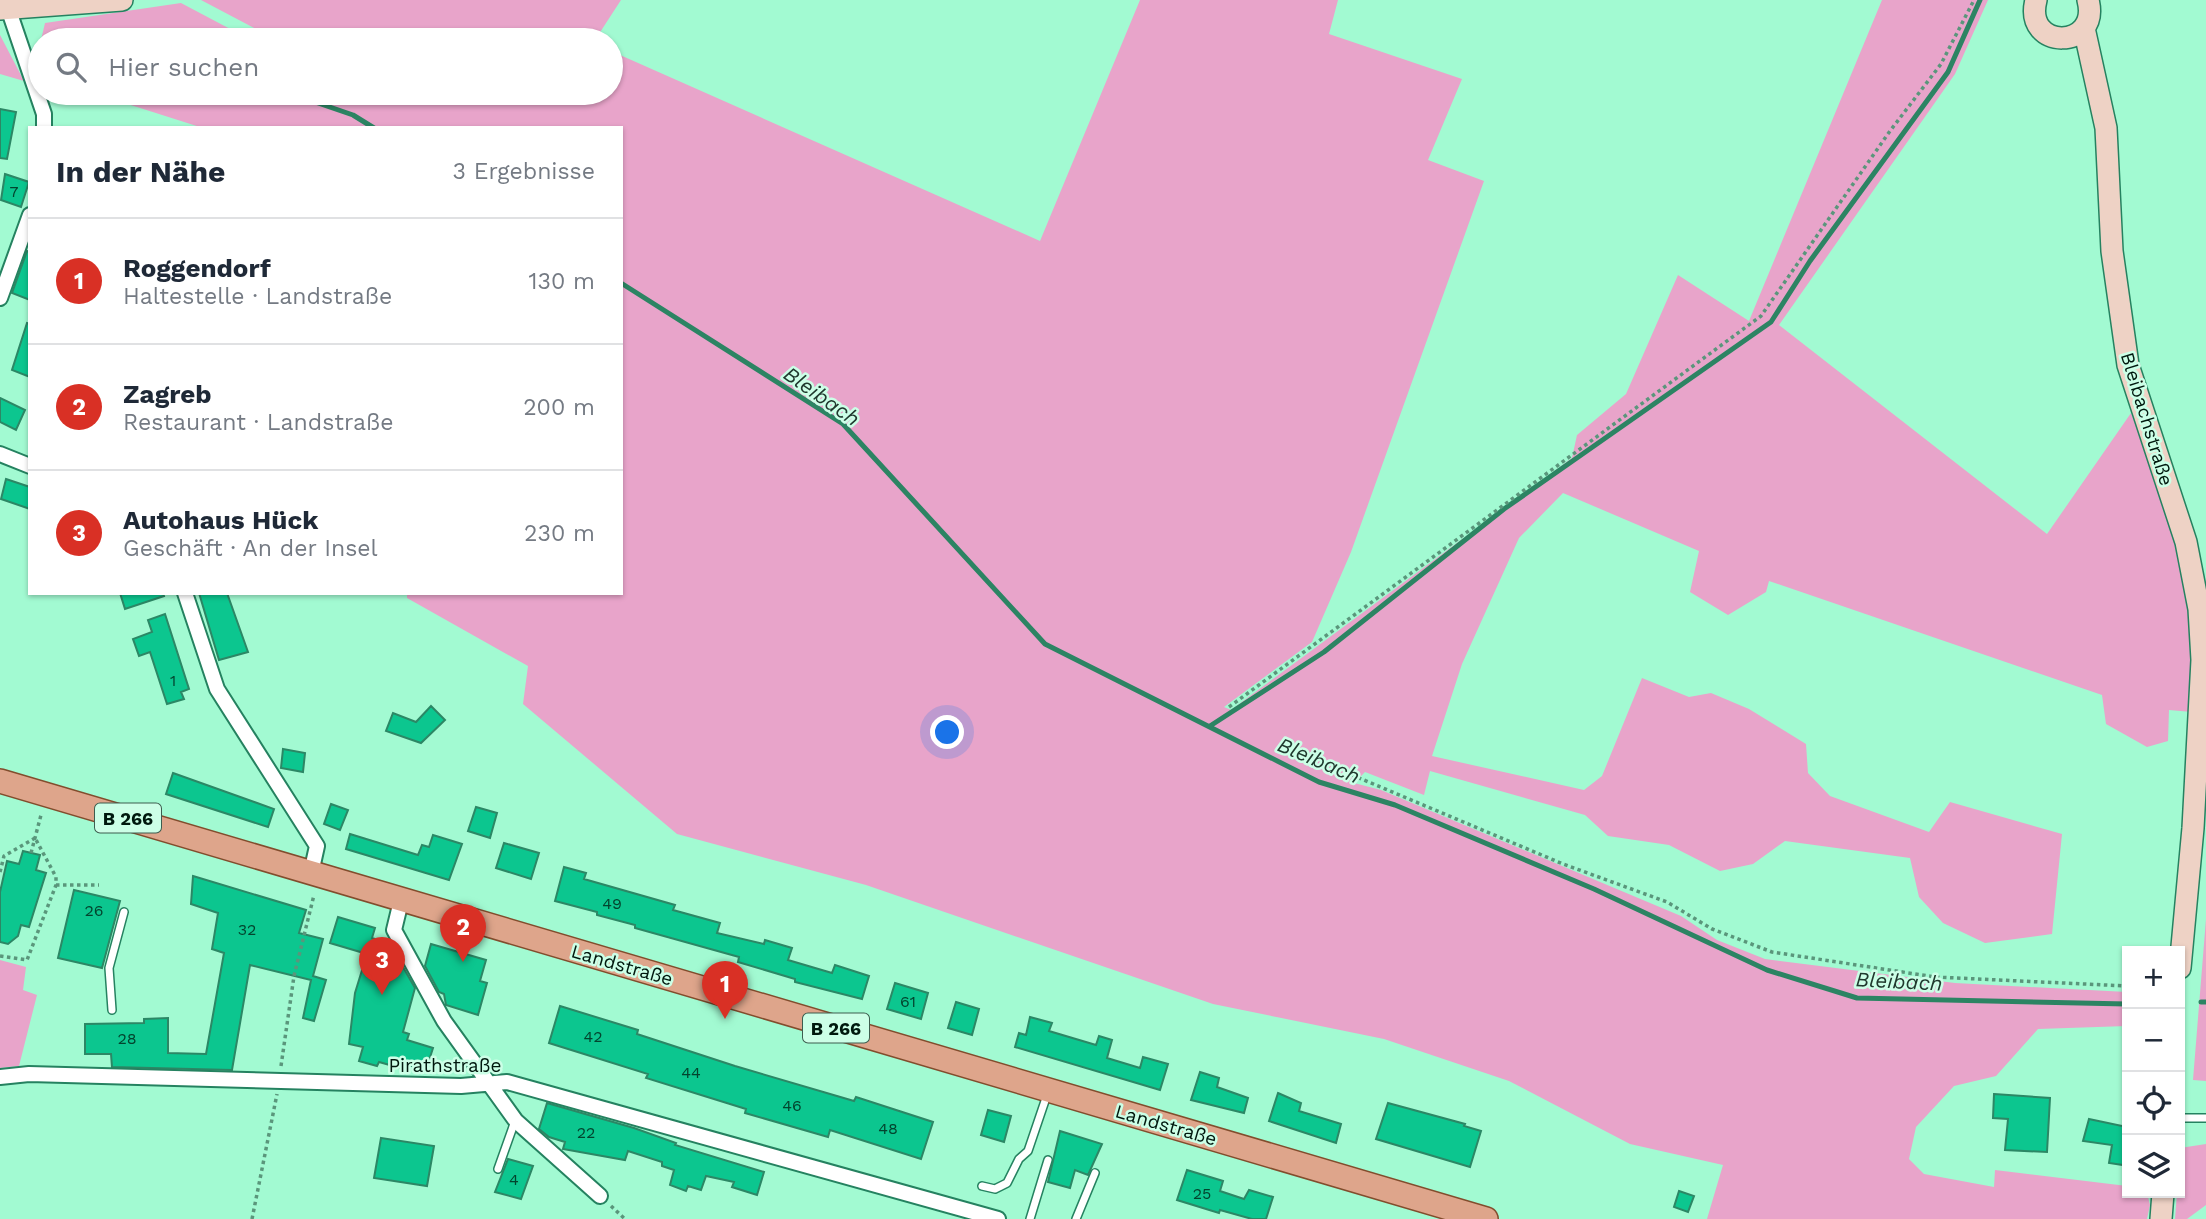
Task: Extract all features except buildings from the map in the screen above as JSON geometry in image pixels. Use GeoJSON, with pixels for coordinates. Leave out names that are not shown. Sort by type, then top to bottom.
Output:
{"type":"FeatureCollection","features":[{"type":"Feature","properties":{"kind":"main road"},"geometry":{"type":"LineString","coordinates":[[4,9],[122,0]]}},
{"type":"Feature","properties":{"kind":"main road","name":"Bleibachstraße"},"geometry":{"type":"LineString","coordinates":[[2035,0],[2034,14],[2039,26],[2049,35],[2061,38],[2099,92]]}},
{"type":"Feature","properties":{"kind":"main road","name":"Bleibachstraße"},"geometry":{"type":"LineString","coordinates":[[2090,1],[2089,16],[2084,28],[2106,128],[2117,305],[2128,365],[2186,542],[2203,608],[2193,828],[2182,946]]}},
{"type":"Feature","properties":{"kind":"main road"},"geometry":{"type":"LineString","coordinates":[[2061,38],[2073,36],[2084,28]]}},
{"type":"Feature","properties":{"kind":"main road","name":"Landstraße"},"geometry":{"type":"LineString","coordinates":[[0,780],[313,881],[401,901],[1486,1219]]}},
{"type":"Feature","properties":{"kind":"main road"},"geometry":{"type":"LineString","coordinates":[[2161,1219],[2163,1198]]}},
{"type":"Feature","properties":{"kind":"street"},"geometry":{"type":"LineString","coordinates":[[4,9],[28,72]]}},
{"type":"Feature","properties":{"kind":"street"},"geometry":{"type":"LineString","coordinates":[[41,105],[44,126]]}},
{"type":"Feature","properties":{"kind":"street"},"geometry":{"type":"LineString","coordinates":[[0,298],[28,221]]}},
{"type":"Feature","properties":{"kind":"street"},"geometry":{"type":"LineString","coordinates":[[0,454],[28,465]]}},
{"type":"Feature","properties":{"kind":"street"},"geometry":{"type":"LineString","coordinates":[[186,595],[216,689],[317,846],[313,881]]}},
{"type":"Feature","properties":{"kind":"street"},"geometry":{"type":"LineString","coordinates":[[401,901],[394,930],[444,1021],[516,1121],[600,1196]]}},
{"type":"Feature","properties":{"kind":"street","name":"Pirathstraße"},"geometry":{"type":"LineString","coordinates":[[0,1077],[29,1074],[461,1086],[507,1082],[998,1219]]}},
{"type":"Feature","properties":{"kind":"lane"},"geometry":{"type":"LineString","coordinates":[[111,1010],[109,968],[124,912]]}},
{"type":"Feature","properties":{"kind":"lane"},"geometry":{"type":"LineString","coordinates":[[982,1186],[1002,1186],[1012,1177],[1018,1159],[1028,1151],[1048,1091]]}},
{"type":"Feature","properties":{"kind":"lane"},"geometry":{"type":"LineString","coordinates":[[2185,1118],[2206,1118]]}},
{"type":"Feature","properties":{"kind":"lane"},"geometry":{"type":"LineString","coordinates":[[498,1169],[516,1121]]}},
{"type":"Feature","properties":{"kind":"lane"},"geometry":{"type":"LineString","coordinates":[[1030,1219],[1048,1160]]}},
{"type":"Feature","properties":{"kind":"lane"},"geometry":{"type":"LineString","coordinates":[[1076,1219],[1095,1172]]}},
{"type":"Feature","properties":{"kind":"path"},"geometry":{"type":"LineString","coordinates":[[1230,707],[1761,316],[1890,131],[1941,64],[1974,0]]}},
{"type":"Feature","properties":{"kind":"path"},"geometry":{"type":"LineString","coordinates":[[1345,772],[1563,864],[1667,902],[1712,929],[1772,952],[1935,976],[2122,986]]}},
{"type":"Feature","properties":{"kind":"path"},"geometry":{"type":"LineString","coordinates":[[31,853],[47,794]]}},
{"type":"Feature","properties":{"kind":"path"},"geometry":{"type":"LineString","coordinates":[[0,872],[4,856],[35,838]]}},
{"type":"Feature","properties":{"kind":"path"},"geometry":{"type":"LineString","coordinates":[[0,956],[27,960],[56,885],[56,877],[35,838]]}},
{"type":"Feature","properties":{"kind":"path"},"geometry":{"type":"LineString","coordinates":[[252,1219],[279,1082],[294,976],[313,881]]}},
{"type":"Feature","properties":{"kind":"path"},"geometry":{"type":"LineString","coordinates":[[56,885],[99,885]]}},
{"type":"Feature","properties":{"kind":"shaded area"},"geometry":{"type":"Polygon","coordinates":[[[201,0],[621,0],[603,28],[254,28],[201,0]]]}},
{"type":"Feature","properties":{"kind":"shaded area"},"geometry":{"type":"Polygon","coordinates":[[[1140,0],[1338,0],[1329,34],[1462,79],[1428,160],[1484,181],[1351,552],[1312,642],[1224,707],[1231,710],[1572,458],[1577,435],[1626,394],[1678,275],[1749,321],[1882,0],[1988,0],[1955,74],[1779,325],[2047,534],[2131,413],[2175,531],[2188,597],[2192,712],[2169,710],[2168,741],[2147,747],[2106,724],[2102,695],[1769,581],[1766,592],[1728,615],[1690,592],[1699,551],[1563,493],[1519,538],[1462,664],[1432,756],[1584,790],[1602,776],[1642,678],[1689,697],[1711,693],[1749,709],[1806,744],[1808,773],[1830,796],[1929,832],[1950,802],[2062,834],[2052,934],[1985,943],[1943,923],[1919,897],[1910,858],[1785,841],[1753,864],[1720,871],[1669,845],[1608,836],[1585,815],[1430,771],[1424,795],[1365,772],[1354,783],[1381,790],[1681,916],[1717,940],[1765,959],[1955,983],[2122,992],[2122,1026],[2038,1029],[1996,1076],[1954,1086],[1916,1127],[1909,1159],[1924,1174],[1994,1187],[1995,1170],[2122,1185],[2122,1198],[2148,1198],[2150,1205],[2147,1219],[1707,1219],[1723,1165],[1630,1144],[1509,1081],[1384,1039],[1213,1004],[866,885],[677,834],[523,704],[528,666],[407,598],[407,595],[623,595],[623,126],[197,126],[131,105],[623,105],[623,56],[1040,241],[1140,0]]]}},
{"type":"Feature","properties":{"kind":"shaded area"},"geometry":{"type":"Polygon","coordinates":[[[181,3],[228,28],[44,28],[45,23],[181,3]]]}},
{"type":"Feature","properties":{"kind":"shaded area"},"geometry":{"type":"Polygon","coordinates":[[[0,35],[24,81],[0,74],[0,35]]]}},
{"type":"Feature","properties":{"kind":"shaded area"},"geometry":{"type":"Polygon","coordinates":[[[2206,919],[2206,1081],[2193,1080],[2206,919]]]}},
{"type":"Feature","properties":{"kind":"shaded area"},"geometry":{"type":"Polygon","coordinates":[[[0,960],[26,967],[23,990],[37,995],[19,1066],[0,1068],[0,960]]]}},
{"type":"Feature","properties":{"kind":"shaded area"},"geometry":{"type":"Polygon","coordinates":[[[2206,1144],[2206,1205],[2187,1219],[2175,1219],[2177,1198],[2185,1198],[2185,1147],[2206,1144]]]}},
{"type":"Feature","properties":{"kind":"waterway"},"geometry":{"type":"LineString","coordinates":[[1210,726],[1324,652],[1504,509],[1771,322],[1810,261],[1948,72],[1980,0]]}},
{"type":"Feature","properties":{"kind":"waterway","name":"Bleibach"},"geometry":{"type":"LineString","coordinates":[[324,105],[353,115],[371,126]]}},
{"type":"Feature","properties":{"kind":"waterway","name":"Bleibach"},"geometry":{"type":"LineString","coordinates":[[623,284],[843,424],[1045,644],[1319,782],[1395,805],[1594,889],[1767,970],[1857,998],[2122,1004]]}},
{"type":"Feature","properties":{"kind":"waterway","name":"Bleibach"},"geometry":{"type":"LineString","coordinates":[[2201,1002],[2206,1002]]}},
{"type":"Feature","properties":{"kind":"place","name":"Zagreb"},"geometry":{"type":"Point","coordinates":[463,962]}},
{"type":"Feature","properties":{"kind":"place","name":"Autohaus Hück"},"geometry":{"type":"Point","coordinates":[382,995]}},
{"type":"Feature","properties":{"kind":"place","name":"Roggendorf"},"geometry":{"type":"Point","coordinates":[725,1019]}}]}
